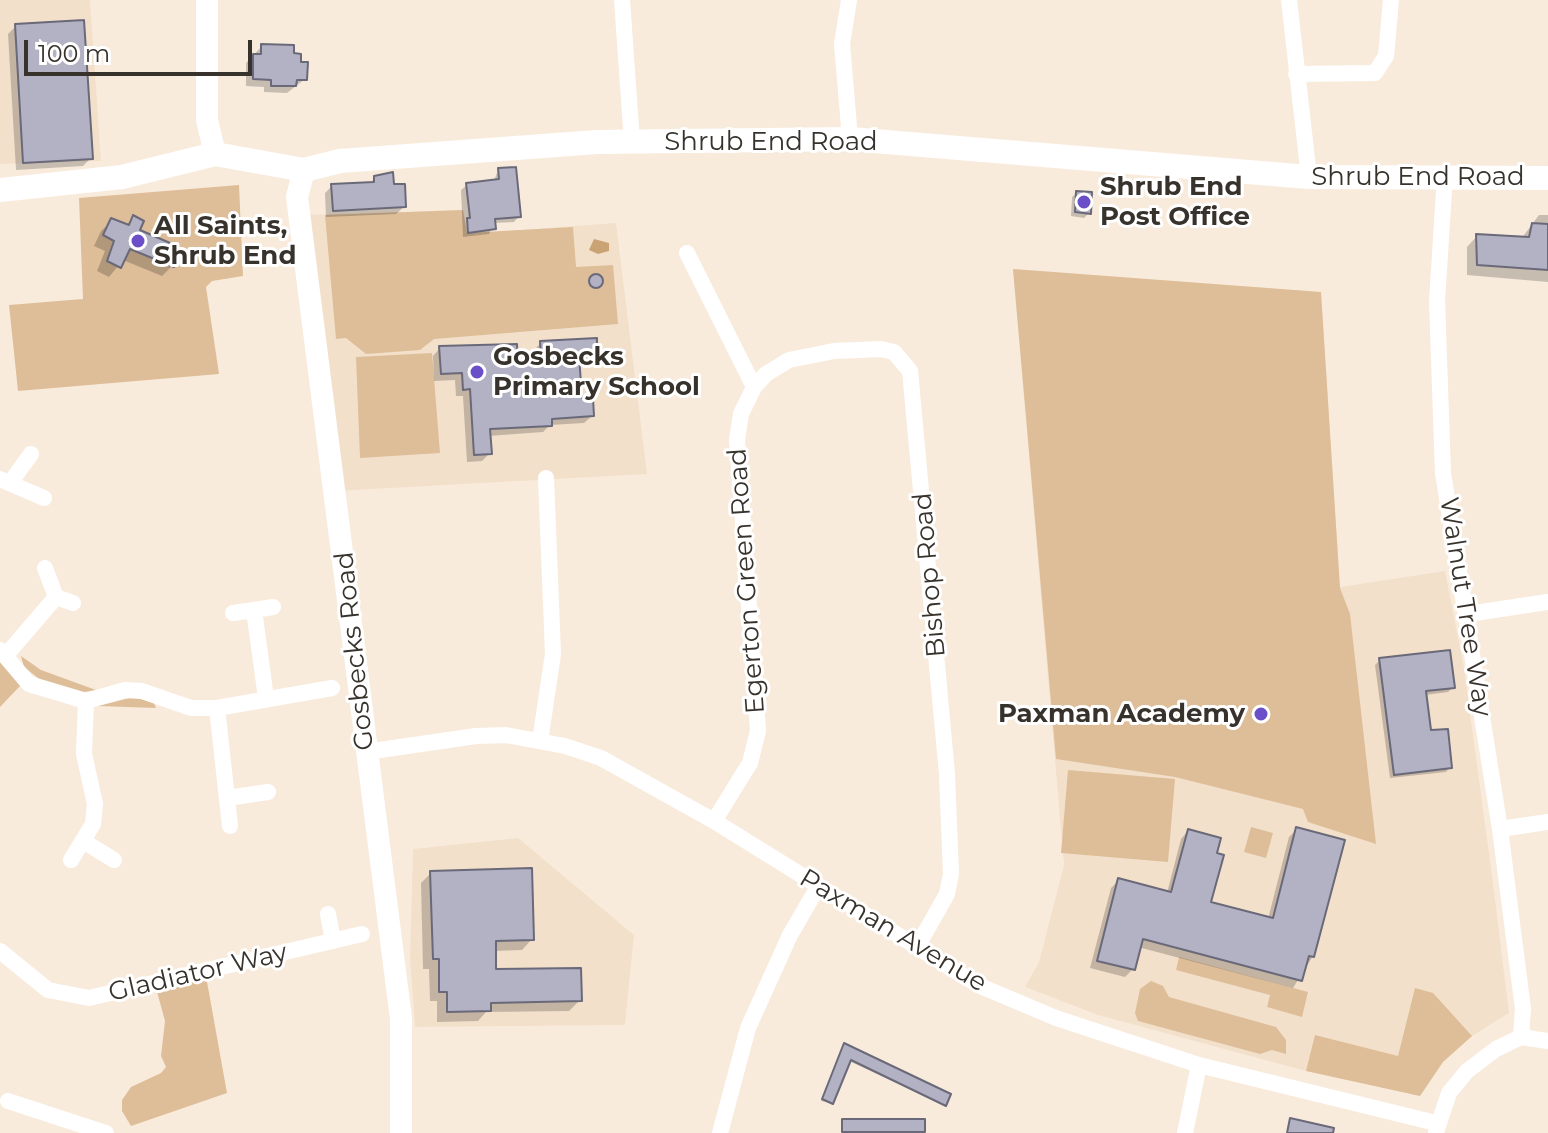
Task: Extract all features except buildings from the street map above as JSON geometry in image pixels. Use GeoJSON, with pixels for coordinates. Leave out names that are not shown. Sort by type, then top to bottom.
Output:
{"type":"FeatureCollection","features":[{"type":"Feature","properties":{"kind":"main road","name":"Shrub End Road"},"geometry":{"type":"LineString","coordinates":[[0,190],[122,177],[215,154],[304,170],[340,161],[632,142],[850,139],[1309,177],[1548,178]]}},
{"type":"Feature","properties":{"kind":"street"},"geometry":{"type":"LineString","coordinates":[[207,0],[207,120],[215,154]]}},
{"type":"Feature","properties":{"kind":"street"},"geometry":{"type":"LineString","coordinates":[[622,0],[632,142]]}},
{"type":"Feature","properties":{"kind":"street"},"geometry":{"type":"LineString","coordinates":[[849,0],[842,44],[850,139]]}},
{"type":"Feature","properties":{"kind":"street"},"geometry":{"type":"LineString","coordinates":[[1289,0],[1309,177]]}},
{"type":"Feature","properties":{"kind":"street"},"geometry":{"type":"LineString","coordinates":[[1296,74],[1375,73],[1386,56],[1391,0]]}},
{"type":"Feature","properties":{"kind":"street","name":"Gosbecks Road"},"geometry":{"type":"LineString","coordinates":[[304,170],[297,197],[401,1019],[401,1133]]}},
{"type":"Feature","properties":{"kind":"street","name":"Walnut Tree Way"},"geometry":{"type":"LineString","coordinates":[[1445,176],[1437,301],[1443,473],[1500,829],[1523,1009],[1521,1037]]}},
{"type":"Feature","properties":{"kind":"street"},"geometry":{"type":"LineString","coordinates":[[687,253],[754,387]]}},
{"type":"Feature","properties":{"kind":"street","name":"Bishop Road"},"geometry":{"type":"LineString","coordinates":[[754,387],[766,374],[789,360],[834,351],[881,349],[894,352],[910,371],[947,774],[951,874],[947,894],[917,947]]}},
{"type":"Feature","properties":{"kind":"street","name":"Egerton Green Road"},"geometry":{"type":"LineString","coordinates":[[714,821],[750,763],[758,731],[737,440],[741,414],[754,387]]}},
{"type":"Feature","properties":{"kind":"street"},"geometry":{"type":"LineString","coordinates":[[31,454],[5,481],[44,498]]}},
{"type":"Feature","properties":{"kind":"street"},"geometry":{"type":"LineString","coordinates":[[540,741],[553,654],[546,478]]}},
{"type":"Feature","properties":{"kind":"street"},"geometry":{"type":"LineString","coordinates":[[45,568],[56,597],[73,603]]}},
{"type":"Feature","properties":{"kind":"street"},"geometry":{"type":"LineString","coordinates":[[56,597],[4,652],[29,684],[86,701],[125,690],[142,691],[191,708],[217,708],[332,688]]}},
{"type":"Feature","properties":{"kind":"street"},"geometry":{"type":"LineString","coordinates":[[1468,614],[1548,602]]}},
{"type":"Feature","properties":{"kind":"street"},"geometry":{"type":"LineString","coordinates":[[233,613],[273,607]]}},
{"type":"Feature","properties":{"kind":"street"},"geometry":{"type":"LineString","coordinates":[[254,610],[266,698]]}},
{"type":"Feature","properties":{"kind":"street"},"geometry":{"type":"LineString","coordinates":[[71,860],[93,824],[95,804],[84,754],[86,701]]}},
{"type":"Feature","properties":{"kind":"street"},"geometry":{"type":"LineString","coordinates":[[217,708],[230,826]]}},
{"type":"Feature","properties":{"kind":"street","name":"Paxman Avenue"},"geometry":{"type":"LineString","coordinates":[[366,752],[476,736],[506,735],[601,758],[714,821],[980,986],[1056,1018],[1199,1065],[1436,1128]]}},
{"type":"Feature","properties":{"kind":"street"},"geometry":{"type":"LineString","coordinates":[[227,798],[268,792]]}},
{"type":"Feature","properties":{"kind":"street"},"geometry":{"type":"LineString","coordinates":[[1500,829],[1548,822]]}},
{"type":"Feature","properties":{"kind":"street"},"geometry":{"type":"LineString","coordinates":[[83,841],[114,860]]}},
{"type":"Feature","properties":{"kind":"street"},"geometry":{"type":"LineString","coordinates":[[720,1133],[748,1028],[790,935],[818,887]]}},
{"type":"Feature","properties":{"kind":"street"},"geometry":{"type":"LineString","coordinates":[[328,914],[333,941]]}},
{"type":"Feature","properties":{"kind":"street","name":"Gladiator Way"},"geometry":{"type":"LineString","coordinates":[[0,951],[48,990],[89,998],[362,934]]}},
{"type":"Feature","properties":{"kind":"street"},"geometry":{"type":"LineString","coordinates":[[1436,1128],[1449,1093],[1467,1071],[1496,1049],[1521,1037],[1548,1041]]}},
{"type":"Feature","properties":{"kind":"street"},"geometry":{"type":"LineString","coordinates":[[1185,1133],[1199,1065]]}},
{"type":"Feature","properties":{"kind":"street"},"geometry":{"type":"LineString","coordinates":[[8,1101],[106,1133]]}},
{"type":"Feature","properties":{"kind":"shaded area"},"geometry":{"type":"Polygon","coordinates":[[[0,0],[90,0],[101,161],[0,164],[0,0]]]}},
{"type":"Feature","properties":{"kind":"shaded area"},"geometry":{"type":"Polygon","coordinates":[[[239,185],[243,276],[212,281],[206,287],[219,374],[18,391],[9,305],[83,299],[79,198],[239,185]]]}},
{"type":"Feature","properties":{"kind":"shaded area","name":"Gosbecks Primary School"},"geometry":{"type":"Polygon","coordinates":[[[463,210],[467,234],[616,223],[647,474],[336,491],[299,215],[463,210]]]}},
{"type":"Feature","properties":{"kind":"shaded area"},"geometry":{"type":"Polygon","coordinates":[[[463,210],[467,233],[573,227],[576,267],[613,265],[618,324],[434,339],[420,350],[366,354],[346,338],[336,339],[325,215],[463,210]]]}},
{"type":"Feature","properties":{"kind":"shaded area"},"geometry":{"type":"Polygon","coordinates":[[[594,239],[609,243],[609,251],[598,254],[589,250],[594,239]]]}},
{"type":"Feature","properties":{"kind":"shaded area","name":"Paxman Academy"},"geometry":{"type":"Polygon","coordinates":[[[1013,269],[1321,292],[1340,587],[1445,571],[1464,668],[1493,883],[1509,1013],[1472,1036],[1443,1062],[1420,1096],[1306,1071],[1098,1015],[1025,987],[1039,962],[1064,865],[1013,269]]]}},
{"type":"Feature","properties":{"kind":"shaded area"},"geometry":{"type":"Polygon","coordinates":[[[1013,269],[1321,292],[1340,588],[1350,614],[1376,844],[1308,822],[1303,809],[1175,777],[1056,759],[1013,269]]]}},
{"type":"Feature","properties":{"kind":"shaded area"},"geometry":{"type":"Polygon","coordinates":[[[432,353],[440,453],[360,458],[356,357],[432,353]]]}},
{"type":"Feature","properties":{"kind":"shaded area"},"geometry":{"type":"Polygon","coordinates":[[[21,656],[41,670],[96,690],[78,693],[42,681],[24,667],[21,656]]]}},
{"type":"Feature","properties":{"kind":"shaded area"},"geometry":{"type":"Polygon","coordinates":[[[0,659],[21,685],[0,707],[0,659]]]}},
{"type":"Feature","properties":{"kind":"shaded area"},"geometry":{"type":"Polygon","coordinates":[[[134,697],[154,703],[156,708],[98,706],[134,697]]]}},
{"type":"Feature","properties":{"kind":"shaded area"},"geometry":{"type":"Polygon","coordinates":[[[1068,770],[1175,779],[1168,862],[1061,853],[1068,770]]]}},
{"type":"Feature","properties":{"kind":"shaded area"},"geometry":{"type":"Polygon","coordinates":[[[1251,827],[1273,833],[1266,858],[1244,852],[1251,827]]]}},
{"type":"Feature","properties":{"kind":"shaded area"},"geometry":{"type":"Polygon","coordinates":[[[518,838],[634,935],[625,1025],[415,1027],[410,959],[413,849],[518,838]]]}},
{"type":"Feature","properties":{"kind":"shaded area"},"geometry":{"type":"Polygon","coordinates":[[[1179,957],[1308,992],[1302,1017],[1267,1007],[1270,995],[1176,970],[1179,957]]]}},
{"type":"Feature","properties":{"kind":"shaded area"},"geometry":{"type":"Polygon","coordinates":[[[206,976],[227,1093],[131,1126],[122,1111],[122,1100],[131,1087],[161,1073],[166,1067],[161,1056],[165,1021],[156,988],[206,976]]]}},
{"type":"Feature","properties":{"kind":"shaded area"},"geometry":{"type":"Polygon","coordinates":[[[1151,981],[1163,986],[1169,997],[1276,1027],[1286,1040],[1286,1054],[1272,1050],[1260,1054],[1138,1021],[1135,1013],[1140,989],[1151,981]]]}},
{"type":"Feature","properties":{"kind":"shaded area"},"geometry":{"type":"Polygon","coordinates":[[[1415,988],[1433,993],[1472,1036],[1443,1062],[1420,1096],[1306,1071],[1315,1035],[1398,1056],[1415,988]]]}},
{"type":"Feature","properties":{"kind":"place","name":"Shrub End Post Office"},"geometry":{"type":"Point","coordinates":[1084,202]}},
{"type":"Feature","properties":{"kind":"place","name":"All Saints, Shrub End"},"geometry":{"type":"Point","coordinates":[138,241]}},
{"type":"Feature","properties":{"kind":"place","name":"Gosbecks Primary School"},"geometry":{"type":"Point","coordinates":[477,372]}},
{"type":"Feature","properties":{"kind":"place","name":"Paxman Academy"},"geometry":{"type":"Point","coordinates":[1261,714]}}]}
